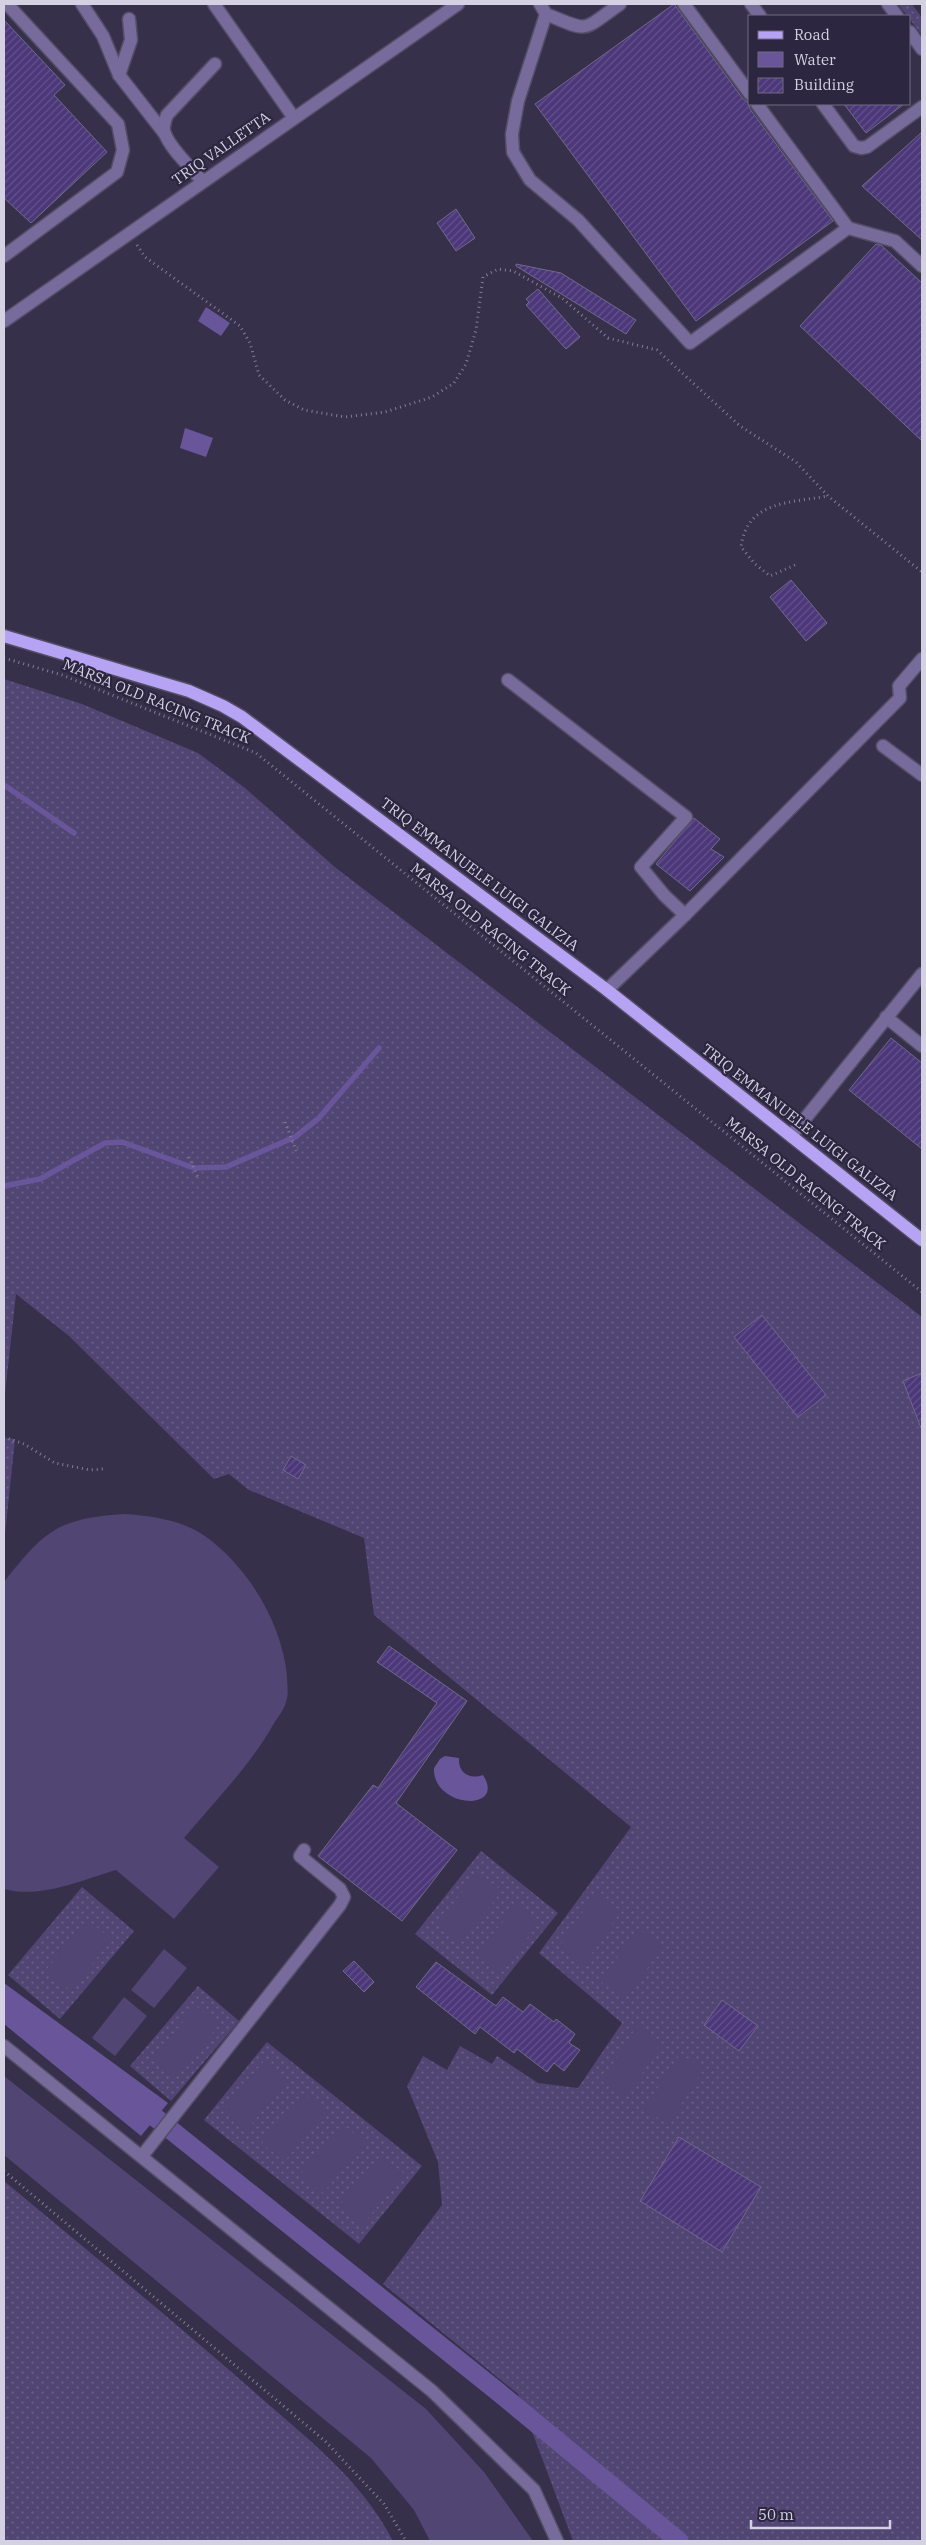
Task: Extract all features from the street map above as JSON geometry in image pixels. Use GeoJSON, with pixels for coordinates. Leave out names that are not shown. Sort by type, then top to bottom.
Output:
{"type":"FeatureCollection","features":[{"type":"Feature","properties":{"kind":"main road","name":"TRIQ EMMANUELE LUIGI GALIZIA"},"geometry":{"type":"LineString","coordinates":[[4,636],[189,691],[223,706],[274,739],[607,990],[922,1240]]}},
{"type":"Feature","properties":{"kind":"main road","name":"TRIQ EMMANUELE LUIGI GALIZIA"},"geometry":{"type":"LineString","coordinates":[[894,1217],[922,1229]]}},
{"type":"Feature","properties":{"kind":"street"},"geometry":{"type":"LineString","coordinates":[[4,256],[117,172],[123,150],[118,124],[8,4]]}},
{"type":"Feature","properties":{"kind":"street"},"geometry":{"type":"LineString","coordinates":[[82,4],[103,36],[119,76],[202,181]]}},
{"type":"Feature","properties":{"kind":"street"},"geometry":{"type":"LineString","coordinates":[[214,4],[294,118]]}},
{"type":"Feature","properties":{"kind":"street","name":"TRIQ VALLETTA"},"geometry":{"type":"LineString","coordinates":[[4,321],[128,232],[458,4]]}},
{"type":"Feature","properties":{"kind":"street"},"geometry":{"type":"LineString","coordinates":[[620,4],[589,27],[581,29],[543,9],[518,101],[512,134],[513,152],[530,180],[578,220],[690,343],[848,228]]}},
{"type":"Feature","properties":{"kind":"street"},"geometry":{"type":"LineString","coordinates":[[684,4],[748,91]]}},
{"type":"Feature","properties":{"kind":"street"},"geometry":{"type":"LineString","coordinates":[[751,4],[759,15]]}},
{"type":"Feature","properties":{"kind":"street"},"geometry":{"type":"LineString","coordinates":[[888,4],[896,15]]}},
{"type":"Feature","properties":{"kind":"street"},"geometry":{"type":"LineString","coordinates":[[119,76],[131,40],[129,19]]}},
{"type":"Feature","properties":{"kind":"street"},"geometry":{"type":"LineString","coordinates":[[911,33],[922,49]]}},
{"type":"Feature","properties":{"kind":"street"},"geometry":{"type":"LineString","coordinates":[[165,134],[164,126],[167,115],[215,64]]}},
{"type":"Feature","properties":{"kind":"street"},"geometry":{"type":"LineString","coordinates":[[758,105],[848,228],[895,241],[922,266]]}},
{"type":"Feature","properties":{"kind":"street"},"geometry":{"type":"LineString","coordinates":[[824,105],[854,146],[861,148],[867,146],[922,106]]}},
{"type":"Feature","properties":{"kind":"street"},"geometry":{"type":"LineString","coordinates":[[607,990],[685,915],[900,698],[899,686],[922,659]]}},
{"type":"Feature","properties":{"kind":"street"},"geometry":{"type":"LineString","coordinates":[[508,680],[686,817],[641,868],[685,915]]}},
{"type":"Feature","properties":{"kind":"street"},"geometry":{"type":"LineString","coordinates":[[883,746],[922,775]]}},
{"type":"Feature","properties":{"kind":"street"},"geometry":{"type":"LineString","coordinates":[[792,1136],[922,974]]}},
{"type":"Feature","properties":{"kind":"street"},"geometry":{"type":"LineString","coordinates":[[886,1017],[922,1046]]}},
{"type":"Feature","properties":{"kind":"street"},"geometry":{"type":"LineString","coordinates":[[142,2156],[340,1905],[344,1897],[340,1889],[300,1856],[304,1850]]}},
{"type":"Feature","properties":{"kind":"street"},"geometry":{"type":"LineString","coordinates":[[4,2046],[432,2391],[534,2490],[557,2541]]}},
{"type":"Feature","properties":{"kind":"path"},"geometry":{"type":"LineString","coordinates":[[128,232],[146,257],[240,326],[250,343],[258,375],[285,400],[304,410],[345,417],[385,412],[432,397],[454,383],[466,364],[476,330],[483,278],[498,269],[513,271],[562,298],[608,338],[657,350],[740,426],[796,462],[828,496],[922,572]]}},
{"type":"Feature","properties":{"kind":"path"},"geometry":{"type":"LineString","coordinates":[[795,565],[770,576],[755,564],[741,547],[742,532],[750,519],[766,508],[828,496]]}},
{"type":"Feature","properties":{"kind":"path","name":"MARSA OLD RACING TRACK"},"geometry":{"type":"LineString","coordinates":[[4,658],[62,675],[256,753],[922,1292]]}},
{"type":"Feature","properties":{"kind":"path"},"geometry":{"type":"LineString","coordinates":[[285,1122],[297,1153]]}},
{"type":"Feature","properties":{"kind":"path"},"geometry":{"type":"LineString","coordinates":[[189,1157],[198,1178]]}},
{"type":"Feature","properties":{"kind":"path"},"geometry":{"type":"LineString","coordinates":[[4,1437],[24,1444],[55,1463],[90,1470],[103,1469]]}},
{"type":"Feature","properties":{"kind":"path"},"geometry":{"type":"LineString","coordinates":[[4,2170],[325,2440],[384,2504],[406,2541]]}},
{"type":"Feature","properties":{"kind":"shaded area"},"geometry":{"type":"Polygon","coordinates":[[[898,4],[912,4],[922,18],[922,35],[911,21],[911,15],[907,15],[898,4]]]}},
{"type":"Feature","properties":{"kind":"shaded area"},"geometry":{"type":"Polygon","coordinates":[[[4,679],[82,704],[198,753],[245,788],[336,868],[922,1317],[922,2541],[573,2541],[518,2394],[383,2284],[442,2205],[438,2162],[407,2086],[423,2056],[447,2070],[460,2046],[492,2064],[497,2056],[538,2083],[578,2088],[622,2023],[539,1953],[631,1827],[374,1615],[364,1538],[249,1490],[229,1474],[214,1479],[69,1336],[16,1294],[4,1403],[4,679]]]}},
{"type":"Feature","properties":{"kind":"shaded area"},"geometry":{"type":"Polygon","coordinates":[[[4,1438],[15,1439],[4,1544],[4,1438]]]}},
{"type":"Feature","properties":{"kind":"shaded area"},"geometry":{"type":"Polygon","coordinates":[[[125,1514],[156,1518],[187,1526],[205,1536],[221,1549],[249,1580],[270,1617],[284,1656],[287,1676],[285,1705],[264,1740],[231,1783],[184,1838],[219,1867],[174,1919],[116,1870],[46,1890],[32,1892],[4,1889],[4,1582],[30,1550],[54,1530],[83,1519],[125,1514]]]}},
{"type":"Feature","properties":{"kind":"shaded area"},"geometry":{"type":"Polygon","coordinates":[[[481,1851],[558,1913],[492,1995],[415,1934],[481,1851]]]}},
{"type":"Feature","properties":{"kind":"shaded area"},"geometry":{"type":"Polygon","coordinates":[[[478,1872],[502,1891],[460,1942],[437,1924],[478,1872]]]}},
{"type":"Feature","properties":{"kind":"shaded area"},"geometry":{"type":"Polygon","coordinates":[[[82,1887],[134,1931],[60,2019],[8,1975],[82,1887]]]}},
{"type":"Feature","properties":{"kind":"shaded area"},"geometry":{"type":"Polygon","coordinates":[[[595,1894],[621,1911],[584,1965],[559,1947],[595,1894]]]}},
{"type":"Feature","properties":{"kind":"shaded area"},"geometry":{"type":"Polygon","coordinates":[[[517,1904],[540,1922],[499,1974],[476,1955],[517,1904]]]}},
{"type":"Feature","properties":{"kind":"shaded area"},"geometry":{"type":"Polygon","coordinates":[[[88,1920],[112,1940],[70,1990],[46,1970],[88,1920]]]}},
{"type":"Feature","properties":{"kind":"shaded area"},"geometry":{"type":"Polygon","coordinates":[[[639,1929],[663,1947],[624,1999],[600,1981],[639,1929]]]}},
{"type":"Feature","properties":{"kind":"shaded area"},"geometry":{"type":"Polygon","coordinates":[[[164,1949],[187,1968],[154,2008],[131,1990],[164,1949]]]}},
{"type":"Feature","properties":{"kind":"shaded area"},"geometry":{"type":"Polygon","coordinates":[[[198,1986],[239,2021],[171,2101],[130,2066],[198,1986]]]}},
{"type":"Feature","properties":{"kind":"shaded area"},"geometry":{"type":"Polygon","coordinates":[[[124,1997],[147,2016],[115,2056],[92,2038],[124,1997]]]}},
{"type":"Feature","properties":{"kind":"shaded area"},"geometry":{"type":"Polygon","coordinates":[[[196,2006],[219,2025],[176,2077],[153,2058],[196,2006]]]}},
{"type":"Feature","properties":{"kind":"shaded area"},"geometry":{"type":"Polygon","coordinates":[[[637,2026],[662,2042],[627,2097],[602,2081],[637,2026]]]}},
{"type":"Feature","properties":{"kind":"shaded area"},"geometry":{"type":"Polygon","coordinates":[[[267,2042],[422,2166],[359,2244],[204,2120],[267,2042]]]}},
{"type":"Feature","properties":{"kind":"shaded area"},"geometry":{"type":"Polygon","coordinates":[[[680,2054],[704,2069],[668,2124],[644,2109],[680,2054]]]}},
{"type":"Feature","properties":{"kind":"shaded area"},"geometry":{"type":"Polygon","coordinates":[[[264,2061],[287,2080],[246,2131],[223,2112],[264,2061]]]}},
{"type":"Feature","properties":{"kind":"shaded area"},"geometry":{"type":"Polygon","coordinates":[[[4,2076],[426,2409],[484,2472],[533,2541],[430,2541],[414,2510],[371,2458],[4,2155],[4,2076]]]}},
{"type":"Feature","properties":{"kind":"shaded area"},"geometry":{"type":"Polygon","coordinates":[[[303,2093],[326,2111],[284,2162],[262,2143],[303,2093]]]}},
{"type":"Feature","properties":{"kind":"shaded area"},"geometry":{"type":"Polygon","coordinates":[[[342,2124],[365,2142],[323,2193],[300,2175],[342,2124]]]}},
{"type":"Feature","properties":{"kind":"shaded area"},"geometry":{"type":"Polygon","coordinates":[[[381,2155],[404,2174],[362,2225],[339,2206],[381,2155]]]}},
{"type":"Feature","properties":{"kind":"shaded area"},"geometry":{"type":"Polygon","coordinates":[[[4,2181],[190,2336],[330,2459],[365,2497],[393,2541],[4,2541],[4,2181]]]}},
{"type":"Feature","properties":{"kind":"water"},"geometry":{"type":"Polygon","coordinates":[[[206,307],[230,323],[221,336],[198,321],[206,307]]]}},
{"type":"Feature","properties":{"kind":"water"},"geometry":{"type":"Polygon","coordinates":[[[185,428],[213,438],[206,457],[180,448],[185,428]]]}},
{"type":"Feature","properties":{"kind":"water"},"geometry":{"type":"Polygon","coordinates":[[[445,1756],[459,1758],[460,1768],[469,1776],[483,1775],[488,1787],[485,1796],[478,1800],[467,1801],[455,1798],[444,1791],[437,1781],[434,1768],[440,1759],[445,1756]]]}},
{"type":"Feature","properties":{"kind":"water"},"geometry":{"type":"Polygon","coordinates":[[[4,1983],[168,2103],[141,2136],[4,2024],[4,1983]]]}},
{"type":"Feature","properties":{"kind":"building"},"geometry":{"type":"Polygon","coordinates":[[[674,4],[743,99],[748,102],[750,109],[833,221],[696,321],[535,104],[674,4]]]}},
{"type":"Feature","properties":{"kind":"building"},"geometry":{"type":"Polygon","coordinates":[[[4,20],[65,85],[54,95],[107,152],[31,223],[4,198],[4,20]]]}},
{"type":"Feature","properties":{"kind":"building"},"geometry":{"type":"Polygon","coordinates":[[[845,105],[903,105],[866,133],[845,105]]]}},
{"type":"Feature","properties":{"kind":"building"},"geometry":{"type":"Polygon","coordinates":[[[922,132],[922,240],[862,186],[922,132]]]}},
{"type":"Feature","properties":{"kind":"building"},"geometry":{"type":"Polygon","coordinates":[[[456,209],[475,238],[456,251],[437,223],[456,209]]]}},
{"type":"Feature","properties":{"kind":"building"},"geometry":{"type":"Polygon","coordinates":[[[876,244],[881,245],[922,283],[922,441],[800,326],[876,244]]]}},
{"type":"Feature","properties":{"kind":"building"},"geometry":{"type":"Polygon","coordinates":[[[516,264],[561,273],[636,320],[626,334],[516,266],[516,264]]]}},
{"type":"Feature","properties":{"kind":"building"},"geometry":{"type":"Polygon","coordinates":[[[538,289],[580,337],[566,349],[526,305],[529,302],[526,299],[538,289]]]}},
{"type":"Feature","properties":{"kind":"building"},"geometry":{"type":"Polygon","coordinates":[[[791,580],[827,623],[806,641],[770,597],[791,580]]]}},
{"type":"Feature","properties":{"kind":"building"},"geometry":{"type":"Polygon","coordinates":[[[694,818],[720,839],[711,849],[724,857],[690,891],[656,864],[694,818]]]}},
{"type":"Feature","properties":{"kind":"building"},"geometry":{"type":"Polygon","coordinates":[[[891,1038],[922,1063],[922,1149],[849,1090],[891,1038]]]}},
{"type":"Feature","properties":{"kind":"building"},"geometry":{"type":"Polygon","coordinates":[[[762,1315],[826,1395],[798,1417],[734,1337],[762,1315]]]}},
{"type":"Feature","properties":{"kind":"building"},"geometry":{"type":"Polygon","coordinates":[[[922,1373],[922,1427],[921,1428],[903,1381],[922,1373]]]}},
{"type":"Feature","properties":{"kind":"building"},"geometry":{"type":"Polygon","coordinates":[[[291,1456],[306,1465],[298,1479],[283,1470],[291,1456]]]}},
{"type":"Feature","properties":{"kind":"building"},"geometry":{"type":"Polygon","coordinates":[[[389,1646],[467,1701],[396,1803],[457,1850],[402,1921],[318,1856],[373,1785],[378,1788],[437,1703],[377,1662],[389,1646]]]}},
{"type":"Feature","properties":{"kind":"building"},"geometry":{"type":"Polygon","coordinates":[[[354,1961],[374,1982],[364,1992],[343,1971],[354,1961]]]}},
{"type":"Feature","properties":{"kind":"building"},"geometry":{"type":"Polygon","coordinates":[[[436,1962],[496,2006],[503,1997],[523,2012],[530,2004],[554,2022],[556,2019],[575,2034],[569,2043],[580,2050],[564,2071],[554,2063],[547,2072],[517,2049],[514,2053],[480,2027],[475,2034],[416,1987],[436,1962]]]}},
{"type":"Feature","properties":{"kind":"building"},"geometry":{"type":"Polygon","coordinates":[[[722,2000],[758,2026],[739,2051],[704,2025],[722,2000]]]}},
{"type":"Feature","properties":{"kind":"building"},"geometry":{"type":"Polygon","coordinates":[[[679,2137],[761,2187],[722,2252],[640,2201],[679,2137]]]}},
{"type":"Feature","properties":{"kind":"waterway"},"geometry":{"type":"LineString","coordinates":[[4,785],[74,833]]}},
{"type":"Feature","properties":{"kind":"waterway"},"geometry":{"type":"LineString","coordinates":[[4,1186],[40,1179],[105,1143],[122,1142],[194,1168],[226,1167],[295,1137],[319,1118],[379,1048]]}},
{"type":"Feature","properties":{"kind":"waterway"},"geometry":{"type":"LineString","coordinates":[[136,2102],[497,2391],[679,2541]]}}]}
